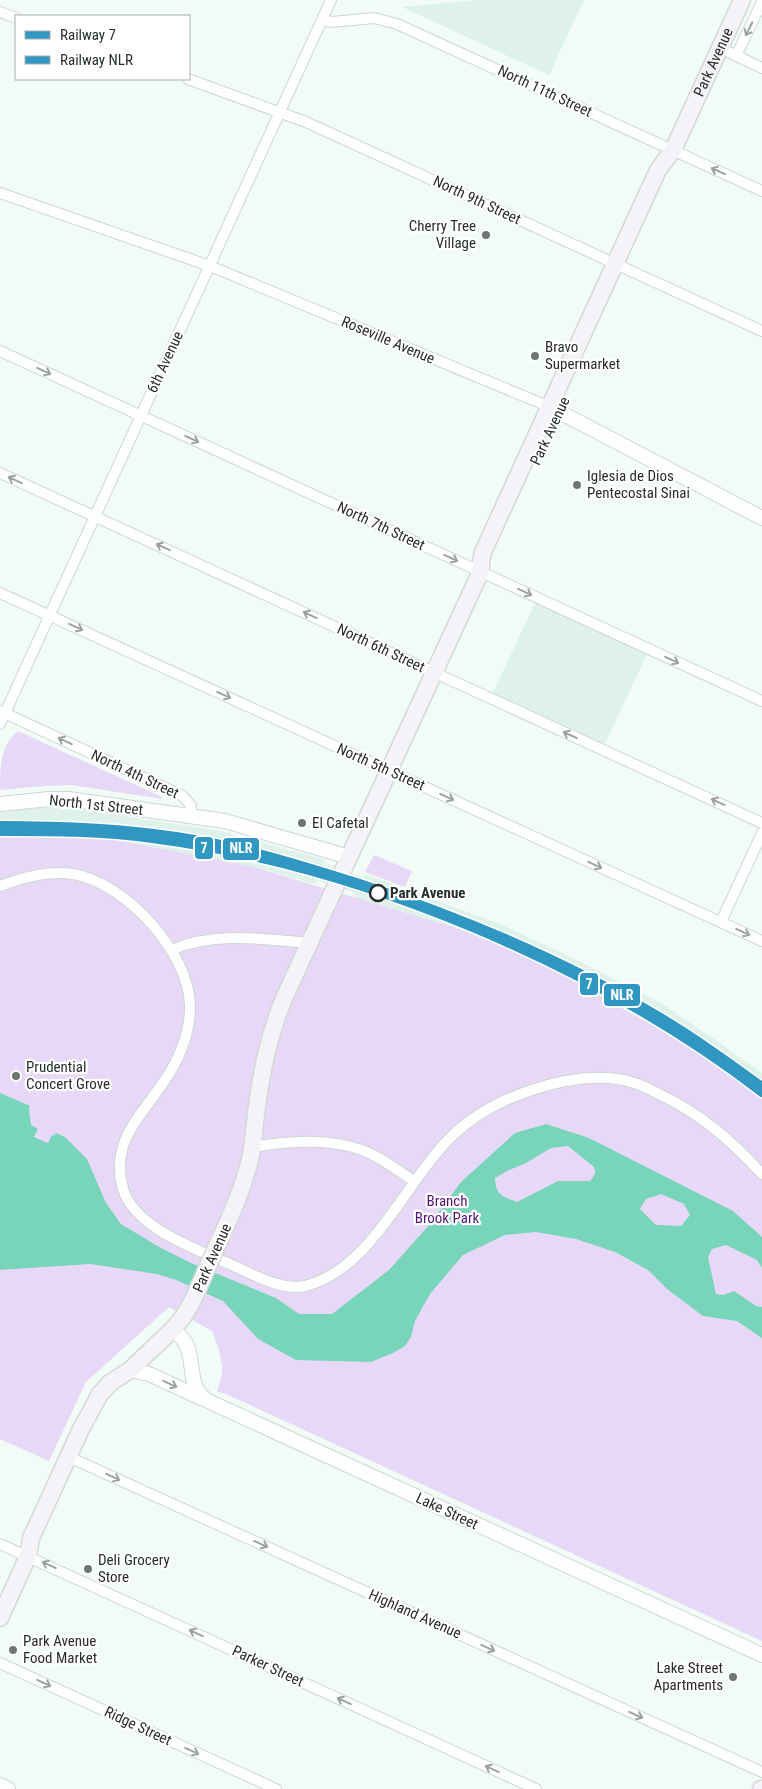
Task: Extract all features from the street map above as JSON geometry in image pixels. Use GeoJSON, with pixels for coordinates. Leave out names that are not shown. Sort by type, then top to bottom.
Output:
{"type":"FeatureCollection","features":[{"type":"Feature","properties":{"kind":"main road","name":"Park Avenue"},"geometry":{"type":"LineString","coordinates":[[0,1618],[28,1556],[31,1538],[73,1459],[130,1370],[173,1329],[192,1302],[242,1188],[252,1146],[258,1097],[268,1044],[279,1009],[480,571],[484,552],[554,409],[620,266],[668,174],[673,150],[742,0]]}},
{"type":"Feature","properties":{"kind":"street","name":"6th Avenue"},"geometry":{"type":"LineString","coordinates":[[0,724],[2,713],[50,615],[331,0]]}},
{"type":"Feature","properties":{"kind":"street"},"geometry":{"type":"LineString","coordinates":[[736,56],[762,2]]}},
{"type":"Feature","properties":{"kind":"street"},"geometry":{"type":"LineString","coordinates":[[0,12],[15,18]]}},
{"type":"Feature","properties":{"kind":"street","name":"North 11th Street"},"geometry":{"type":"LineString","coordinates":[[322,19],[332,22],[374,18],[392,22],[762,191]]}},
{"type":"Feature","properties":{"kind":"street"},"geometry":{"type":"LineString","coordinates":[[720,48],[762,68]]}},
{"type":"Feature","properties":{"kind":"street","name":"North 9th Street"},"geometry":{"type":"LineString","coordinates":[[190,80],[315,126],[762,331]]}},
{"type":"Feature","properties":{"kind":"street","name":"Roseville Avenue"},"geometry":{"type":"LineString","coordinates":[[0,193],[210,266],[554,409],[762,518]]}},
{"type":"Feature","properties":{"kind":"street","name":"North 7th Street"},"geometry":{"type":"LineString","coordinates":[[0,351],[762,701]]}},
{"type":"Feature","properties":{"kind":"street","name":"North 6th Street"},"geometry":{"type":"LineString","coordinates":[[0,473],[762,823]]}},
{"type":"Feature","properties":{"kind":"street","name":"North 5th Street"},"geometry":{"type":"LineString","coordinates":[[0,593],[762,941]]}},
{"type":"Feature","properties":{"kind":"street","name":"North 4th Street"},"geometry":{"type":"LineString","coordinates":[[2,713],[183,796],[190,806],[192,817]]}},
{"type":"Feature","properties":{"kind":"street","name":"North 1st Street"},"geometry":{"type":"LineString","coordinates":[[0,804],[68,799],[192,817]]}},
{"type":"Feature","properties":{"kind":"street"},"geometry":{"type":"LineString","coordinates":[[192,817],[231,823],[348,861]]}},
{"type":"Feature","properties":{"kind":"street"},"geometry":{"type":"LineString","coordinates":[[721,922],[762,833]]}},
{"type":"Feature","properties":{"kind":"street"},"geometry":{"type":"LineString","coordinates":[[0,886],[30,876],[49,873],[83,876],[105,885],[126,900],[157,930],[170,950],[188,990],[190,1009],[181,1049],[172,1070],[132,1125],[125,1138],[120,1157],[124,1193],[129,1203],[142,1217],[168,1235],[263,1278],[297,1287],[325,1278],[340,1270],[374,1236],[414,1181],[458,1130],[472,1118],[489,1108],[516,1095],[546,1085],[603,1078],[635,1083],[690,1110],[720,1132],[762,1174]]}},
{"type":"Feature","properties":{"kind":"street"},"geometry":{"type":"LineString","coordinates":[[170,950],[191,942],[212,939],[258,938],[309,943]]}},
{"type":"Feature","properties":{"kind":"street"},"geometry":{"type":"LineString","coordinates":[[252,1146],[315,1142],[352,1147],[371,1154],[414,1181]]}},
{"type":"Feature","properties":{"kind":"street"},"geometry":{"type":"LineString","coordinates":[[173,1329],[184,1340],[188,1348],[196,1388],[200,1395],[208,1401]]}},
{"type":"Feature","properties":{"kind":"street","name":"Lake Street"},"geometry":{"type":"LineString","coordinates":[[130,1370],[149,1374],[762,1655]]}},
{"type":"Feature","properties":{"kind":"street","name":"Highland Avenue"},"geometry":{"type":"LineString","coordinates":[[73,1459],[762,1772]]}},
{"type":"Feature","properties":{"kind":"street","name":"Parker Street"},"geometry":{"type":"LineString","coordinates":[[0,1544],[536,1789]]}},
{"type":"Feature","properties":{"kind":"street","name":"Ridge Street"},"geometry":{"type":"LineString","coordinates":[[0,1663],[276,1789]]}},
{"type":"Feature","properties":{"kind":"street"},"geometry":{"type":"LineString","coordinates":[[0,1785],[8,1789]]}},
{"type":"Feature","properties":{"kind":"shaded area"},"geometry":{"type":"Polygon","coordinates":[[[478,0],[584,0],[549,75],[402,7],[478,0]]]}},
{"type":"Feature","properties":{"kind":"shaded area"},"geometry":{"type":"Polygon","coordinates":[[[537,599],[649,650],[603,748],[491,697],[537,599]]]}},
{"type":"Feature","properties":{"kind":"shaded area"},"geometry":{"type":"Polygon","coordinates":[[[62,807],[217,830],[325,860],[323,864],[364,878],[365,874],[500,924],[583,963],[661,1003],[762,1073],[762,1099],[680,1041],[566,977],[501,945],[354,898],[355,893],[316,880],[315,884],[251,866],[40,834],[0,835],[0,812],[62,807]]]}},
{"type":"Feature","properties":{"kind":"shaded area"},"geometry":{"type":"Polygon","coordinates":[[[0,1093],[30,1106],[31,1125],[38,1129],[34,1137],[48,1143],[52,1135],[54,1136],[56,1133],[65,1137],[87,1159],[106,1203],[121,1224],[191,1263],[276,1298],[299,1314],[332,1314],[389,1270],[430,1224],[461,1182],[515,1133],[546,1124],[589,1138],[733,1211],[762,1237],[762,1268],[757,1260],[726,1245],[712,1249],[708,1257],[716,1294],[723,1295],[734,1291],[756,1306],[762,1307],[762,1338],[737,1321],[703,1316],[667,1289],[648,1270],[615,1252],[576,1239],[536,1232],[505,1235],[463,1255],[430,1294],[415,1321],[411,1337],[405,1346],[371,1362],[296,1360],[258,1339],[223,1301],[176,1280],[157,1274],[90,1264],[0,1270],[0,1093]],[[568,1146],[551,1148],[495,1178],[498,1192],[504,1197],[517,1202],[558,1181],[590,1181],[595,1173],[594,1167],[568,1146]],[[661,1194],[646,1199],[640,1209],[656,1225],[681,1226],[690,1215],[684,1204],[661,1194]]]}},
{"type":"Feature","properties":{"kind":"green space"},"geometry":{"type":"Polygon","coordinates":[[[18,731],[162,797],[162,799],[71,785],[0,790],[4,750],[18,731]]]}},
{"type":"Feature","properties":{"kind":"green space","name":"Branch Brook Park"},"geometry":{"type":"Polygon","coordinates":[[[0,835],[93,836],[251,866],[459,929],[501,945],[566,977],[680,1041],[762,1099],[762,1641],[226,1394],[217,1392],[222,1375],[222,1366],[219,1350],[212,1331],[169,1307],[86,1382],[49,1461],[0,1439],[0,835]]]}},
{"type":"Feature","properties":{"kind":"green space"},"geometry":{"type":"Polygon","coordinates":[[[374,855],[412,871],[405,887],[365,872],[374,855]]]}},
{"type":"Feature","properties":{"kind":"rail line","name":"NLR"},"geometry":{"type":"LineString","coordinates":[[0,825],[110,829],[200,840],[292,862],[360,883],[439,911],[516,942],[591,978],[677,1027],[762,1086]]}},
{"type":"Feature","properties":{"kind":"rail line","name":"7"},"geometry":{"type":"LineString","coordinates":[[0,832],[57,832],[133,837],[231,852],[312,872],[393,897],[473,928],[551,964],[626,1003],[696,1046],[762,1093]]}},
{"type":"Feature","properties":{"kind":"place","name":"Cherry Tree Village"},"geometry":{"type":"Point","coordinates":[486,235]}},
{"type":"Feature","properties":{"kind":"place","name":"Bravo Supermarket"},"geometry":{"type":"Point","coordinates":[535,356]}},
{"type":"Feature","properties":{"kind":"place","name":"Iglesia de Dios Pentecostal Sinai"},"geometry":{"type":"Point","coordinates":[577,485]}},
{"type":"Feature","properties":{"kind":"place","name":"El Cafetal"},"geometry":{"type":"Point","coordinates":[302,823]}},
{"type":"Feature","properties":{"kind":"place","name":"Park Avenue"},"geometry":{"type":"Point","coordinates":[378,893]}},
{"type":"Feature","properties":{"kind":"place","name":"Prudential Concert Grove"},"geometry":{"type":"Point","coordinates":[16,1076]}},
{"type":"Feature","properties":{"kind":"place","name":"Deli Grocery Store"},"geometry":{"type":"Point","coordinates":[88,1569]}},
{"type":"Feature","properties":{"kind":"place","name":"Park Avenue Food Market"},"geometry":{"type":"Point","coordinates":[13,1650]}},
{"type":"Feature","properties":{"kind":"place","name":"Lake Street Apartments"},"geometry":{"type":"Point","coordinates":[733,1677]}}]}
